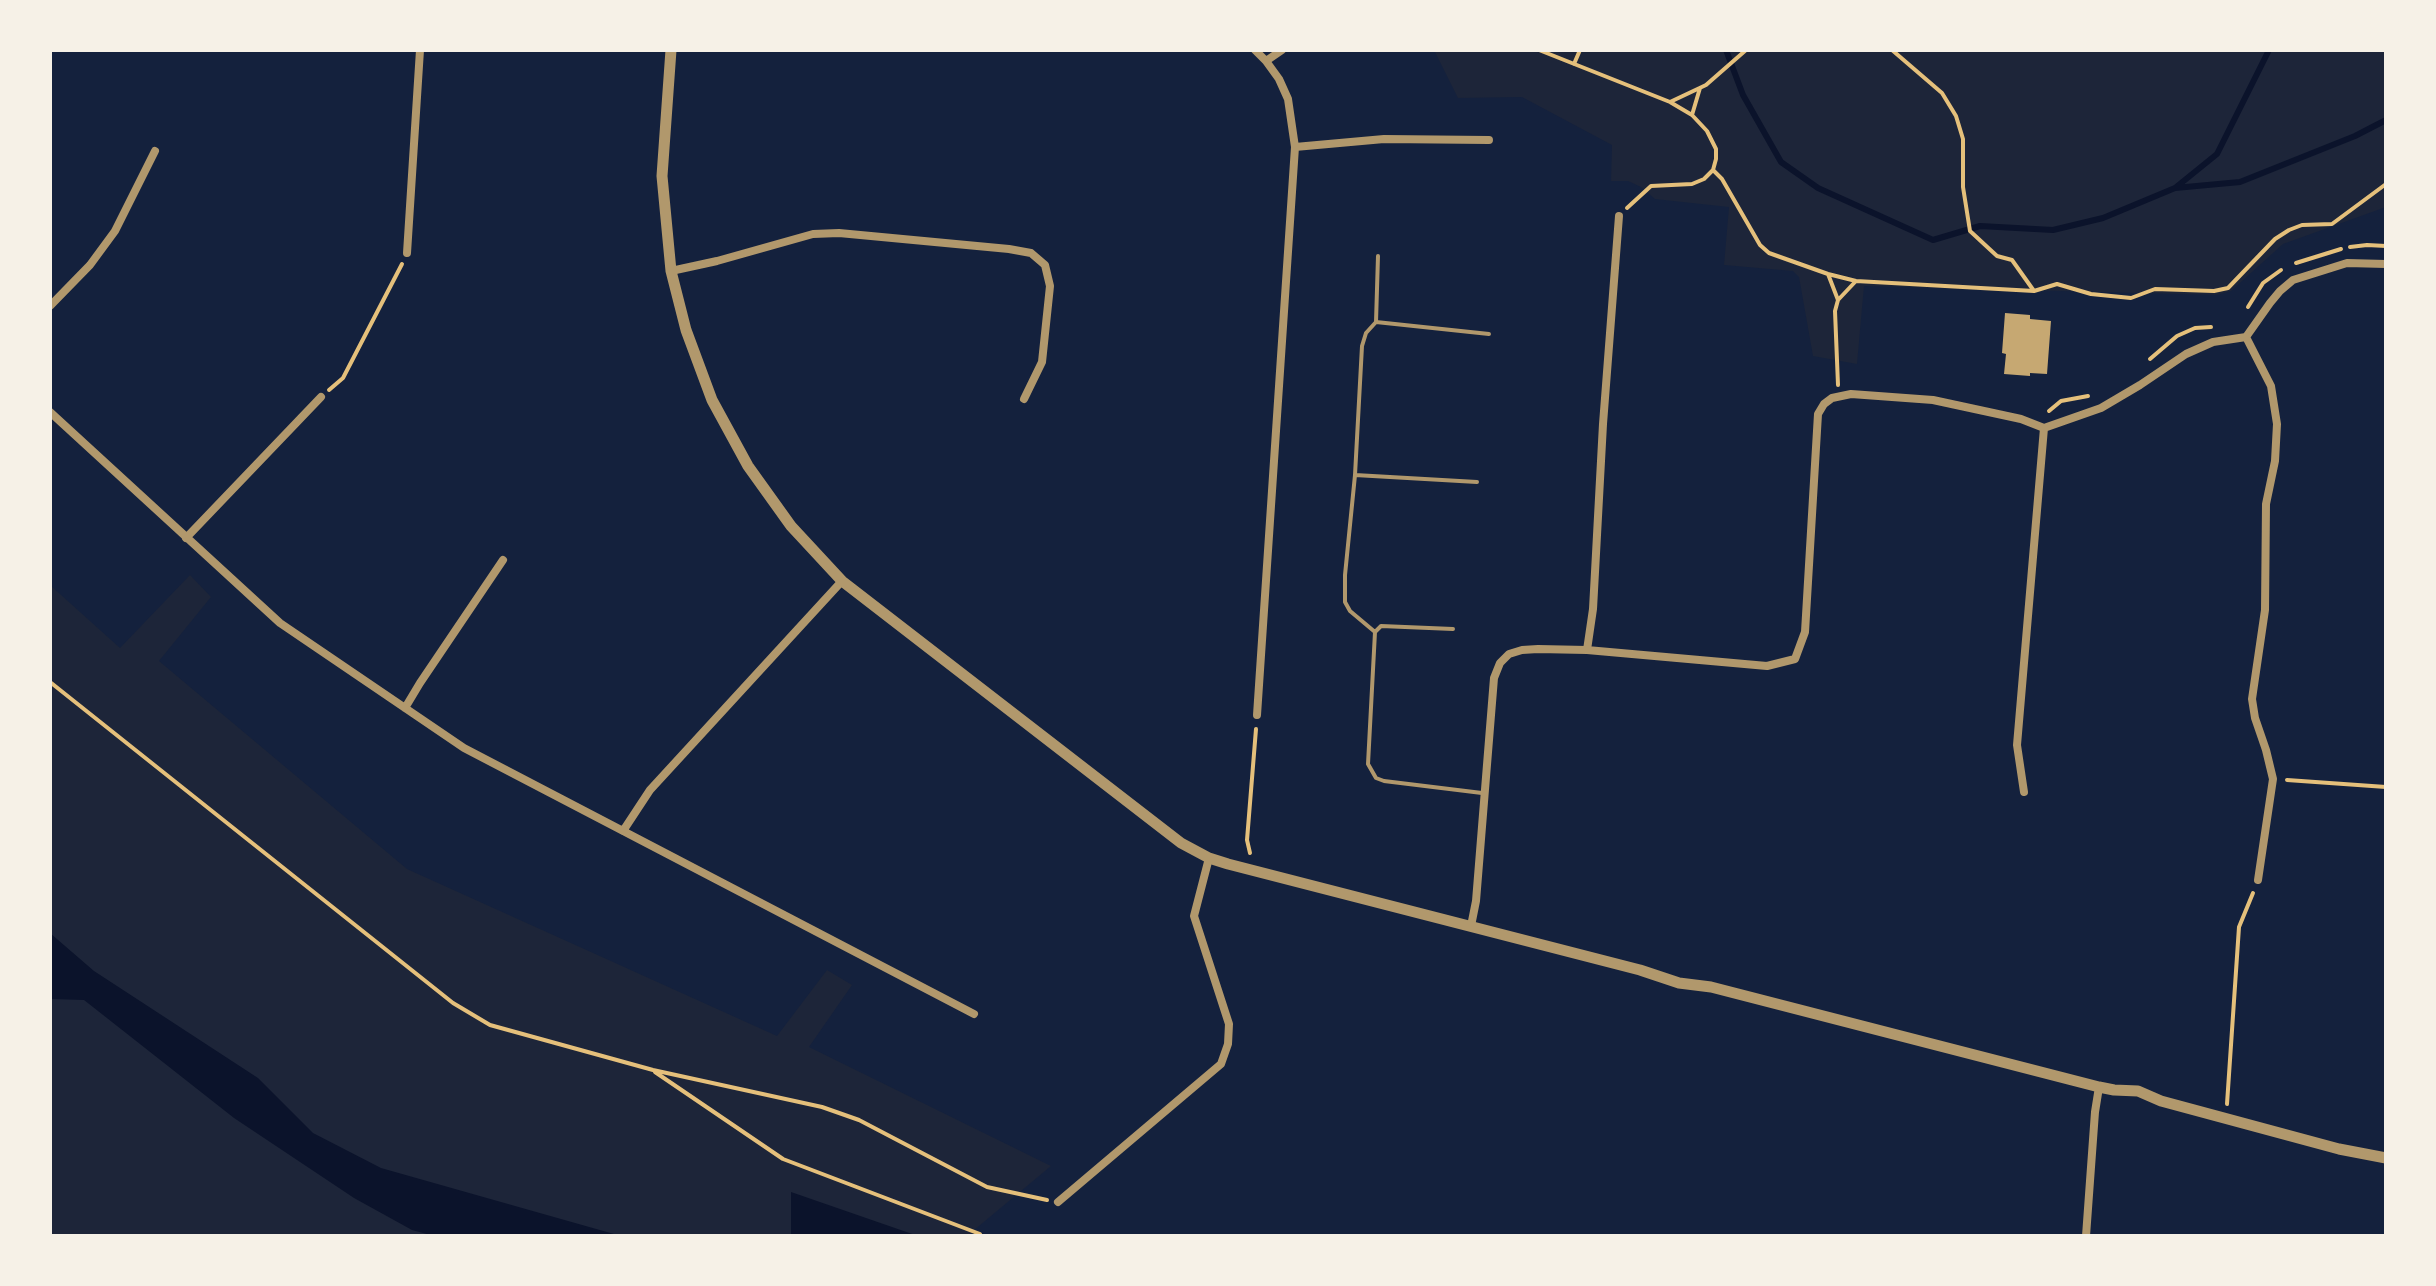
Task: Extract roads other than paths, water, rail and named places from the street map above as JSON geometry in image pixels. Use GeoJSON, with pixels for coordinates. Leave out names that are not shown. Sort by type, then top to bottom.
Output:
{"type":"FeatureCollection","features":[{"type":"Feature","properties":{"kind":"street"},"geometry":{"type":"LineString","coordinates":[[407,253],[420,50]]}},
{"type":"Feature","properties":{"kind":"street"},"geometry":{"type":"LineString","coordinates":[[671,50],[662,176],[671,271],[686,330],[712,400],[748,466],[791,526],[842,581],[1181,843],[1209,858],[1640,970],[1679,983],[1711,987],[2099,1087],[2138,1091],[2161,1101],[2339,1149],[2386,1158]]}},
{"type":"Feature","properties":{"kind":"street"},"geometry":{"type":"LineString","coordinates":[[1255,50],[1279,79],[1288,99],[1295,147],[1257,715]]}},
{"type":"Feature","properties":{"kind":"street"},"geometry":{"type":"LineString","coordinates":[[1266,61],[1282,50]]}},
{"type":"Feature","properties":{"kind":"street"},"geometry":{"type":"LineString","coordinates":[[1295,147],[1384,139],[1489,140]]}},
{"type":"Feature","properties":{"kind":"street"},"geometry":{"type":"LineString","coordinates":[[50,306],[90,265],[115,231],[155,151]]}},
{"type":"Feature","properties":{"kind":"street"},"geometry":{"type":"LineString","coordinates":[[1587,650],[1593,609],[1619,216]]}},
{"type":"Feature","properties":{"kind":"street"},"geometry":{"type":"LineString","coordinates":[[671,271],[813,234],[839,233],[1031,253],[1045,265],[1050,286],[1042,362],[1024,399]]}},
{"type":"Feature","properties":{"kind":"street"},"geometry":{"type":"LineString","coordinates":[[1471,926],[1476,901],[1494,678],[1500,663],[1509,654],[1522,650],[1587,650],[1767,666],[1795,659],[1805,632],[1818,414],[1824,404],[1851,394],[1933,400],[2048,426],[2101,408],[2186,354],[2213,342],[2246,337],[2270,303],[2293,280],[2347,263],[2386,264]]}},
{"type":"Feature","properties":{"kind":"street"},"geometry":{"type":"LineString","coordinates":[[2246,337],[2271,386],[2277,424],[2275,461],[2266,504],[2265,610],[2252,699],[2273,779],[2258,880]]}},
{"type":"Feature","properties":{"kind":"street"},"geometry":{"type":"LineString","coordinates":[[186,538],[321,397]]}},
{"type":"Feature","properties":{"kind":"street"},"geometry":{"type":"LineString","coordinates":[[50,412],[280,623],[464,748],[974,1014]]}},
{"type":"Feature","properties":{"kind":"street"},"geometry":{"type":"LineString","coordinates":[[2024,792],[2017,745],[2048,426]]}},
{"type":"Feature","properties":{"kind":"street"},"geometry":{"type":"LineString","coordinates":[[405,708],[503,560]]}},
{"type":"Feature","properties":{"kind":"street"},"geometry":{"type":"LineString","coordinates":[[623,831],[650,790],[842,581]]}},
{"type":"Feature","properties":{"kind":"street"},"geometry":{"type":"LineString","coordinates":[[1058,1202],[1221,1064],[1228,1044],[1229,1024],[1194,916],[1209,858]]}},
{"type":"Feature","properties":{"kind":"street"},"geometry":{"type":"LineString","coordinates":[[2086,1236],[2099,1087]]}},
{"type":"Feature","properties":{"kind":"lane"},"geometry":{"type":"LineString","coordinates":[[1375,632],[1350,611],[1345,602],[1345,575],[1355,475],[1362,346],[1366,333],[1376,322],[1378,256]]}},
{"type":"Feature","properties":{"kind":"lane"},"geometry":{"type":"LineString","coordinates":[[1376,322],[1489,334]]}},
{"type":"Feature","properties":{"kind":"lane"},"geometry":{"type":"LineString","coordinates":[[1355,475],[1477,482]]}},
{"type":"Feature","properties":{"kind":"lane"},"geometry":{"type":"LineString","coordinates":[[1453,629],[1381,626],[1375,632],[1368,764],[1376,778],[1384,781],[1485,794]]}},
{"type":"Feature","properties":{"kind":"waterway"},"geometry":{"type":"LineString","coordinates":[[1726,50],[1743,95],[1781,162],[1818,188],[1933,240],[1980,226],[2053,230],[2103,218],[2175,188],[2217,154],[2269,50]]}},
{"type":"Feature","properties":{"kind":"waterway"},"geometry":{"type":"LineString","coordinates":[[2175,188],[2240,182],[2355,136],[2386,120]]}}]}
